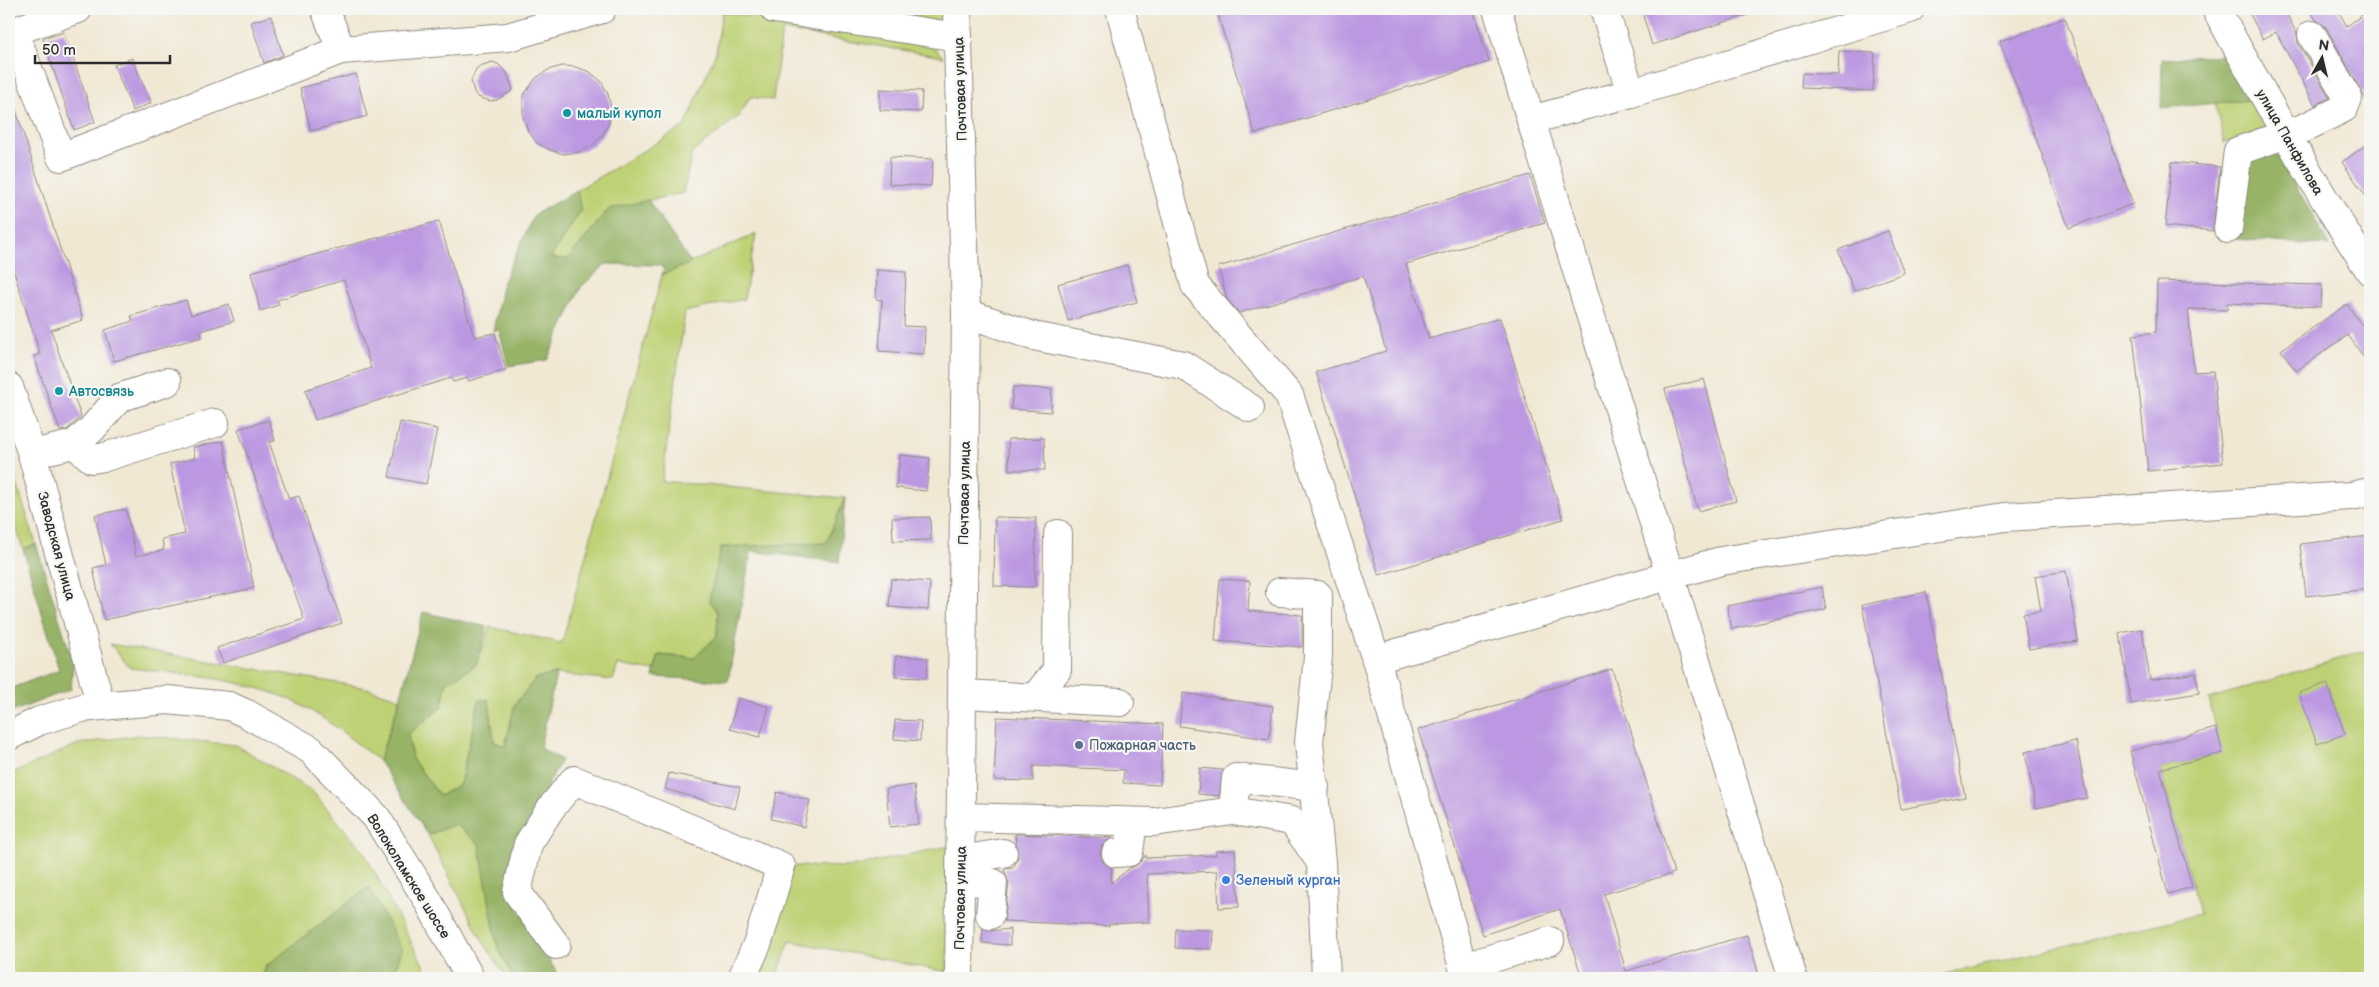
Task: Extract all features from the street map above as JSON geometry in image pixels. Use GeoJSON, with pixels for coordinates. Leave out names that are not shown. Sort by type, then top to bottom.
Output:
{"type":"FeatureCollection","features":[{"type":"Feature","properties":{"kind":"street"},"geometry":{"type":"LineString","coordinates":[[78,9],[12,32],[62,157],[341,50],[508,37],[602,9]]}},
{"type":"Feature","properties":{"kind":"street"},"geometry":{"type":"LineString","coordinates":[[325,9],[341,50]]}},
{"type":"Feature","properties":{"kind":"street"},"geometry":{"type":"LineString","coordinates":[[774,9],[843,14],[958,38]]}},
{"type":"Feature","properties":{"kind":"street","name":"Почтовая улица"},"geometry":{"type":"LineString","coordinates":[[958,9],[966,313],[959,978]]}},
{"type":"Feature","properties":{"kind":"street"},"geometry":{"type":"LineString","coordinates":[[1120,9],[1195,285],[1289,395],[1376,659],[1463,968],[1550,941]]}},
{"type":"Feature","properties":{"kind":"street"},"geometry":{"type":"LineString","coordinates":[[1497,9],[1793,978]]}},
{"type":"Feature","properties":{"kind":"street"},"geometry":{"type":"LineString","coordinates":[[1604,9],[1631,93]]}},
{"type":"Feature","properties":{"kind":"street"},"geometry":{"type":"LineString","coordinates":[[1531,120],[1631,93],[1910,9]]}},
{"type":"Feature","properties":{"kind":"street","name":"улица Панфилова"},"geometry":{"type":"LineString","coordinates":[[2216,9],[2284,134],[2327,206],[2370,271]]}},
{"type":"Feature","properties":{"kind":"street"},"geometry":{"type":"LineString","coordinates":[[2228,229],[2238,151],[2304,128],[2344,108],[2348,98],[2312,35]]}},
{"type":"Feature","properties":{"kind":"street"},"geometry":{"type":"LineString","coordinates":[[966,313],[1033,336],[1183,365],[1250,408]]}},
{"type":"Feature","properties":{"kind":"street"},"geometry":{"type":"LineString","coordinates":[[32,454],[74,444],[91,430],[119,398],[167,382]]}},
{"type":"Feature","properties":{"kind":"street","name":"Заводская улица"},"geometry":{"type":"LineString","coordinates":[[9,387],[32,454],[101,706]]}},
{"type":"Feature","properties":{"kind":"street"},"geometry":{"type":"LineString","coordinates":[[74,444],[92,459],[105,457],[215,423]]}},
{"type":"Feature","properties":{"kind":"street"},"geometry":{"type":"LineString","coordinates":[[1376,659],[1720,561],[2005,517],[2351,496],[2370,492]]}},
{"type":"Feature","properties":{"kind":"street"},"geometry":{"type":"LineString","coordinates":[[1035,697],[1057,670],[1058,534]]}},
{"type":"Feature","properties":{"kind":"street"},"geometry":{"type":"LineString","coordinates":[[1280,592],[1318,595],[1318,657],[1309,742],[1320,862],[1326,978]]}},
{"type":"Feature","properties":{"kind":"street"},"geometry":{"type":"LineString","coordinates":[[962,694],[1120,702]]}},
{"type":"Feature","properties":{"kind":"street","name":"Волоколамское шоссе"},"geometry":{"type":"LineString","coordinates":[[9,736],[39,721],[82,708],[101,706],[167,700],[229,706],[247,714],[311,750],[376,817],[427,899],[470,978]]}},
{"type":"Feature","properties":{"kind":"street"},"geometry":{"type":"LineString","coordinates":[[1233,811],[1236,778],[1314,787]]}},
{"type":"Feature","properties":{"kind":"street"},"geometry":{"type":"LineString","coordinates":[[556,945],[518,892],[528,844],[551,808],[574,780],[781,866],[758,942],[742,978]]}},
{"type":"Feature","properties":{"kind":"street"},"geometry":{"type":"LineString","coordinates":[[962,817],[1154,822],[1233,811],[1292,822],[1320,862]]}},
{"type":"Feature","properties":{"kind":"street"},"geometry":{"type":"LineString","coordinates":[[1116,853],[1129,852],[1133,822]]}},
{"type":"Feature","properties":{"kind":"street"},"geometry":{"type":"LineString","coordinates":[[961,870],[1003,853]]}},
{"type":"Feature","properties":{"kind":"street"},"geometry":{"type":"LineString","coordinates":[[961,870],[993,883],[990,915]]}},
{"type":"Feature","properties":{"kind":"green space"},"geometry":{"type":"Polygon","coordinates":[[[853,9],[944,9],[944,24],[853,9]]]}},
{"type":"Feature","properties":{"kind":"green space"},"geometry":{"type":"Polygon","coordinates":[[[722,12],[931,44],[943,57],[782,30],[773,100],[750,97],[739,116],[692,153],[683,193],[609,209],[568,259],[550,258],[581,210],[577,190],[685,126],[716,52],[722,12]]]}},
{"type":"Feature","properties":{"kind":"green space"},"geometry":{"type":"Polygon","coordinates":[[[2222,55],[2252,100],[2161,108],[2162,59],[2222,55]]]}},
{"type":"Feature","properties":{"kind":"green space"},"geometry":{"type":"Polygon","coordinates":[[[2252,100],[2270,129],[2224,143],[2215,103],[2252,100]]]}},
{"type":"Feature","properties":{"kind":"green space"},"geometry":{"type":"Polygon","coordinates":[[[2274,149],[2330,246],[2236,239],[2246,159],[2274,149]]]}},
{"type":"Feature","properties":{"kind":"green space"},"geometry":{"type":"Polygon","coordinates":[[[577,190],[581,210],[550,258],[568,259],[609,209],[648,200],[691,263],[662,275],[664,270],[660,265],[606,264],[581,287],[547,360],[508,366],[499,330],[493,331],[503,282],[534,215],[577,190]]]}},
{"type":"Feature","properties":{"kind":"green space"},"geometry":{"type":"Polygon","coordinates":[[[756,234],[744,299],[685,312],[662,481],[845,498],[827,543],[722,547],[717,636],[695,658],[659,655],[654,671],[618,665],[613,680],[556,674],[536,678],[515,704],[505,746],[494,742],[489,700],[479,700],[460,784],[440,796],[412,759],[408,734],[442,707],[446,683],[476,665],[490,627],[562,643],[662,275],[756,234]]]}},
{"type":"Feature","properties":{"kind":"green space"},"geometry":{"type":"Polygon","coordinates":[[[9,459],[36,544],[23,549],[15,523],[9,525],[9,459]]]}},
{"type":"Feature","properties":{"kind":"green space"},"geometry":{"type":"Polygon","coordinates":[[[845,498],[839,562],[751,551],[728,681],[653,677],[659,655],[694,658],[717,636],[718,613],[709,600],[721,547],[826,543],[845,498]]]}},
{"type":"Feature","properties":{"kind":"green space"},"geometry":{"type":"Polygon","coordinates":[[[36,544],[73,663],[71,689],[9,713],[9,689],[59,670],[23,549],[36,544]]]}},
{"type":"Feature","properties":{"kind":"green space"},"geometry":{"type":"Polygon","coordinates":[[[423,612],[487,627],[476,665],[446,683],[442,707],[408,734],[412,759],[440,796],[460,784],[479,700],[489,700],[494,742],[505,746],[515,704],[536,678],[556,674],[540,748],[561,760],[520,840],[510,895],[560,978],[513,978],[497,945],[479,844],[455,824],[428,835],[379,761],[400,699],[423,612]]]}},
{"type":"Feature","properties":{"kind":"green space"},"geometry":{"type":"Polygon","coordinates":[[[110,644],[367,688],[400,699],[379,761],[322,718],[284,697],[247,685],[227,681],[130,668],[110,644]]]}},
{"type":"Feature","properties":{"kind":"green space"},"geometry":{"type":"Polygon","coordinates":[[[2370,649],[2370,761],[2360,764],[2370,804],[2370,978],[1929,978],[2200,914],[2160,769],[2222,753],[2209,699],[2370,649]]]}},
{"type":"Feature","properties":{"kind":"green space"},"geometry":{"type":"Polygon","coordinates":[[[139,735],[236,745],[312,791],[364,852],[430,978],[392,978],[402,950],[266,965],[262,978],[9,978],[9,775],[78,744],[139,735]]]}},
{"type":"Feature","properties":{"kind":"green space"},"geometry":{"type":"Polygon","coordinates":[[[455,824],[480,844],[497,945],[513,978],[507,978],[482,940],[428,835],[455,824]]]}},
{"type":"Feature","properties":{"kind":"green space"},"geometry":{"type":"Polygon","coordinates":[[[949,846],[947,972],[790,941],[776,978],[766,978],[753,972],[793,866],[851,867],[949,846]]]}},
{"type":"Feature","properties":{"kind":"green space"},"geometry":{"type":"Polygon","coordinates":[[[369,887],[402,950],[392,978],[262,978],[266,966],[369,887]]]}},
{"type":"Feature","properties":{"kind":"building"},"geometry":{"type":"Polygon","coordinates":[[[1216,9],[1473,9],[1489,62],[1255,134],[1216,9]]]}},
{"type":"Feature","properties":{"kind":"building"},"geometry":{"type":"Polygon","coordinates":[[[1641,9],[1757,9],[1757,12],[1652,45],[1641,9]]]}},
{"type":"Feature","properties":{"kind":"building"},"geometry":{"type":"Polygon","coordinates":[[[2247,9],[2284,9],[2297,34],[2298,43],[2330,98],[2315,105],[2276,32],[2263,39],[2247,9]]]}},
{"type":"Feature","properties":{"kind":"building"},"geometry":{"type":"Polygon","coordinates":[[[2309,9],[2337,9],[2347,26],[2370,9],[2370,107],[2326,27],[2316,20],[2309,9]]]}},
{"type":"Feature","properties":{"kind":"building"},"geometry":{"type":"Polygon","coordinates":[[[271,16],[283,55],[264,63],[251,22],[271,16]]]}},
{"type":"Feature","properties":{"kind":"building"},"geometry":{"type":"Polygon","coordinates":[[[2065,18],[2133,204],[2069,228],[2000,41],[2065,18]]]}},
{"type":"Feature","properties":{"kind":"building"},"geometry":{"type":"Polygon","coordinates":[[[64,32],[95,122],[74,130],[43,39],[64,32]]]}},
{"type":"Feature","properties":{"kind":"building"},"geometry":{"type":"Polygon","coordinates":[[[1839,51],[1875,53],[1873,91],[1801,88],[1802,73],[1838,75],[1839,51]]]}},
{"type":"Feature","properties":{"kind":"building"},"geometry":{"type":"Polygon","coordinates":[[[132,58],[151,103],[133,111],[114,65],[132,58]]]}},
{"type":"Feature","properties":{"kind":"building"},"geometry":{"type":"Polygon","coordinates":[[[492,62],[498,64],[507,73],[513,90],[497,100],[490,101],[478,97],[474,92],[471,81],[476,69],[492,62]]]}},
{"type":"Feature","properties":{"kind":"building","name":"малый купол"},"geometry":{"type":"Polygon","coordinates":[[[562,66],[576,67],[590,72],[601,81],[608,94],[611,108],[609,123],[602,136],[592,146],[579,152],[564,154],[550,150],[537,143],[528,131],[523,117],[523,96],[536,78],[548,70],[562,66]]]}},
{"type":"Feature","properties":{"kind":"building"},"geometry":{"type":"Polygon","coordinates":[[[356,74],[367,116],[311,131],[300,88],[356,74]]]}},
{"type":"Feature","properties":{"kind":"building"},"geometry":{"type":"Polygon","coordinates":[[[880,89],[922,91],[921,112],[880,110],[880,89]]]}},
{"type":"Feature","properties":{"kind":"building"},"geometry":{"type":"Polygon","coordinates":[[[12,98],[83,320],[51,330],[81,417],[67,430],[60,431],[34,356],[40,354],[9,256],[9,99],[12,98]]]}},
{"type":"Feature","properties":{"kind":"building"},"geometry":{"type":"Polygon","coordinates":[[[2370,142],[2370,202],[2342,162],[2370,142]]]}},
{"type":"Feature","properties":{"kind":"building"},"geometry":{"type":"Polygon","coordinates":[[[890,157],[933,159],[931,186],[889,184],[890,157]]]}},
{"type":"Feature","properties":{"kind":"building"},"geometry":{"type":"Polygon","coordinates":[[[2172,162],[2220,167],[2213,231],[2165,226],[2172,162]]]}},
{"type":"Feature","properties":{"kind":"building"},"geometry":{"type":"Polygon","coordinates":[[[1530,175],[1545,223],[1406,264],[1429,339],[1500,318],[1563,519],[1379,575],[1316,372],[1386,351],[1363,276],[1239,313],[1227,299],[1218,267],[1530,175]]]}},
{"type":"Feature","properties":{"kind":"building"},"geometry":{"type":"Polygon","coordinates":[[[439,221],[474,337],[495,333],[506,370],[469,381],[467,378],[453,382],[451,378],[315,420],[305,390],[371,368],[344,280],[277,300],[279,305],[260,311],[251,272],[439,221]]]}},
{"type":"Feature","properties":{"kind":"building"},"geometry":{"type":"Polygon","coordinates":[[[1888,231],[1904,273],[1854,291],[1838,250],[1888,231]]]}},
{"type":"Feature","properties":{"kind":"building"},"geometry":{"type":"Polygon","coordinates":[[[1127,265],[1137,302],[1068,321],[1058,284],[1127,265]]]}},
{"type":"Feature","properties":{"kind":"building"},"geometry":{"type":"Polygon","coordinates":[[[877,270],[906,272],[904,326],[925,327],[924,354],[879,351],[882,300],[876,299],[877,270]]]}},
{"type":"Feature","properties":{"kind":"building"},"geometry":{"type":"Polygon","coordinates":[[[2157,281],[2322,285],[2321,307],[2227,303],[2227,310],[2188,309],[2194,372],[2213,371],[2223,463],[2148,471],[2133,335],[2156,332],[2157,281]]]}},
{"type":"Feature","properties":{"kind":"building"},"geometry":{"type":"Polygon","coordinates":[[[186,300],[191,315],[229,304],[234,321],[200,331],[202,337],[114,361],[105,330],[133,321],[131,316],[186,300]]]}},
{"type":"Feature","properties":{"kind":"building"},"geometry":{"type":"Polygon","coordinates":[[[2347,304],[2370,337],[2370,366],[2348,335],[2296,371],[2281,350],[2347,304]]]}},
{"type":"Feature","properties":{"kind":"building"},"geometry":{"type":"Polygon","coordinates":[[[1704,379],[1736,501],[1698,511],[1665,389],[1704,379]]]}},
{"type":"Feature","properties":{"kind":"building"},"geometry":{"type":"Polygon","coordinates":[[[1013,387],[1052,389],[1051,412],[1011,409],[1013,387]]]}},
{"type":"Feature","properties":{"kind":"building"},"geometry":{"type":"Polygon","coordinates":[[[269,420],[275,441],[269,442],[289,499],[299,496],[342,623],[223,663],[217,648],[304,619],[238,429],[269,420]]]}},
{"type":"Feature","properties":{"kind":"building"},"geometry":{"type":"Polygon","coordinates":[[[400,422],[437,429],[426,484],[389,477],[400,422]]]}},
{"type":"Feature","properties":{"kind":"building"},"geometry":{"type":"Polygon","coordinates":[[[1044,438],[1045,470],[1009,470],[1008,439],[1044,438]]]}},
{"type":"Feature","properties":{"kind":"building"},"geometry":{"type":"Polygon","coordinates":[[[223,441],[254,588],[104,620],[93,568],[106,565],[95,515],[126,509],[136,556],[164,550],[162,539],[185,534],[170,464],[195,458],[193,447],[223,441]]]}},
{"type":"Feature","properties":{"kind":"building"},"geometry":{"type":"Polygon","coordinates":[[[900,455],[930,458],[926,491],[896,488],[900,455]]]}},
{"type":"Feature","properties":{"kind":"building"},"geometry":{"type":"Polygon","coordinates":[[[930,517],[931,540],[893,541],[892,518],[930,517]]]}},
{"type":"Feature","properties":{"kind":"building"},"geometry":{"type":"Polygon","coordinates":[[[995,517],[1036,518],[1035,587],[994,586],[995,517]]]}},
{"type":"Feature","properties":{"kind":"building"},"geometry":{"type":"Polygon","coordinates":[[[2370,536],[2370,589],[2306,596],[2300,544],[2370,536]]]}},
{"type":"Feature","properties":{"kind":"building"},"geometry":{"type":"Polygon","coordinates":[[[2066,571],[2078,641],[2029,649],[2023,614],[2041,611],[2035,576],[2066,571]]]}},
{"type":"Feature","properties":{"kind":"building"},"geometry":{"type":"Polygon","coordinates":[[[891,579],[930,582],[928,610],[889,607],[891,579]]]}},
{"type":"Feature","properties":{"kind":"building"},"geometry":{"type":"Polygon","coordinates":[[[1220,579],[1250,581],[1248,611],[1302,615],[1302,647],[1215,641],[1220,579]]]}},
{"type":"Feature","properties":{"kind":"building"},"geometry":{"type":"Polygon","coordinates":[[[1822,587],[1826,609],[1732,629],[1727,606],[1822,587]]]}},
{"type":"Feature","properties":{"kind":"building"},"geometry":{"type":"Polygon","coordinates":[[[1926,592],[1965,797],[1901,809],[1862,605],[1926,592]]]}},
{"type":"Feature","properties":{"kind":"building"},"geometry":{"type":"Polygon","coordinates":[[[2142,629],[2150,680],[2196,673],[2199,693],[2131,704],[2120,633],[2142,629]]]}},
{"type":"Feature","properties":{"kind":"building"},"geometry":{"type":"Polygon","coordinates":[[[896,656],[928,658],[927,678],[895,677],[896,656]]]}},
{"type":"Feature","properties":{"kind":"building"},"geometry":{"type":"Polygon","coordinates":[[[1612,669],[1674,873],[1604,894],[1626,971],[1747,935],[1760,978],[1582,978],[1560,909],[1483,935],[1418,730],[1612,669]]]}},
{"type":"Feature","properties":{"kind":"building"},"geometry":{"type":"Polygon","coordinates":[[[2327,683],[2345,734],[2317,744],[2299,693],[2327,683]]]}},
{"type":"Feature","properties":{"kind":"building"},"geometry":{"type":"Polygon","coordinates":[[[1183,693],[1273,706],[1269,739],[1179,726],[1183,693]]]}},
{"type":"Feature","properties":{"kind":"building"},"geometry":{"type":"Polygon","coordinates":[[[738,698],[769,707],[760,737],[730,729],[738,698]]]}},
{"type":"Feature","properties":{"kind":"building","name":"Пожарная часть"},"geometry":{"type":"Polygon","coordinates":[[[997,717],[1163,724],[1160,785],[1123,783],[1124,770],[1033,766],[1033,781],[994,780],[997,717]]]}},
{"type":"Feature","properties":{"kind":"building"},"geometry":{"type":"Polygon","coordinates":[[[895,720],[921,721],[920,741],[894,739],[895,720]]]}},
{"type":"Feature","properties":{"kind":"building"},"geometry":{"type":"Polygon","coordinates":[[[2216,728],[2223,753],[2160,769],[2192,887],[2168,894],[2130,751],[2216,728]]]}},
{"type":"Feature","properties":{"kind":"building"},"geometry":{"type":"Polygon","coordinates":[[[2076,741],[2087,798],[2036,808],[2025,752],[2076,741]]]}},
{"type":"Feature","properties":{"kind":"building"},"geometry":{"type":"Polygon","coordinates":[[[1200,768],[1223,770],[1219,796],[1198,794],[1200,768]]]}},
{"type":"Feature","properties":{"kind":"building"},"geometry":{"type":"Polygon","coordinates":[[[669,773],[740,787],[735,809],[665,789],[669,773]]]}},
{"type":"Feature","properties":{"kind":"building"},"geometry":{"type":"Polygon","coordinates":[[[914,785],[919,824],[890,827],[886,789],[914,785]]]}},
{"type":"Feature","properties":{"kind":"building"},"geometry":{"type":"Polygon","coordinates":[[[777,792],[810,800],[804,827],[771,819],[777,792]]]}},
{"type":"Feature","properties":{"kind":"building"},"geometry":{"type":"Polygon","coordinates":[[[1015,834],[1114,838],[1102,846],[1100,854],[1103,862],[1112,868],[1111,883],[1130,868],[1137,865],[1146,855],[1146,858],[1216,855],[1215,851],[1235,850],[1239,907],[1219,908],[1217,871],[1147,874],[1149,922],[1109,924],[1109,926],[1004,921],[1009,884],[1004,869],[1013,868],[1018,858],[1015,834]]]}},
{"type":"Feature","properties":{"kind":"building"},"geometry":{"type":"Polygon","coordinates":[[[983,928],[989,931],[1010,929],[1010,945],[982,943],[983,928]]]}},
{"type":"Feature","properties":{"kind":"building"},"geometry":{"type":"Polygon","coordinates":[[[1176,929],[1213,930],[1212,949],[1175,948],[1176,929]]]}},
{"type":"Feature","properties":{"kind":"place","name":"малый купол"},"geometry":{"type":"Point","coordinates":[567,113]}},
{"type":"Feature","properties":{"kind":"place","name":"Автосвязь"},"geometry":{"type":"Point","coordinates":[59,391]}},
{"type":"Feature","properties":{"kind":"place","name":"Пожарная часть"},"geometry":{"type":"Point","coordinates":[1079,745]}},
{"type":"Feature","properties":{"kind":"place","name":"Зеленый курган"},"geometry":{"type":"Point","coordinates":[1226,880]}}]}
